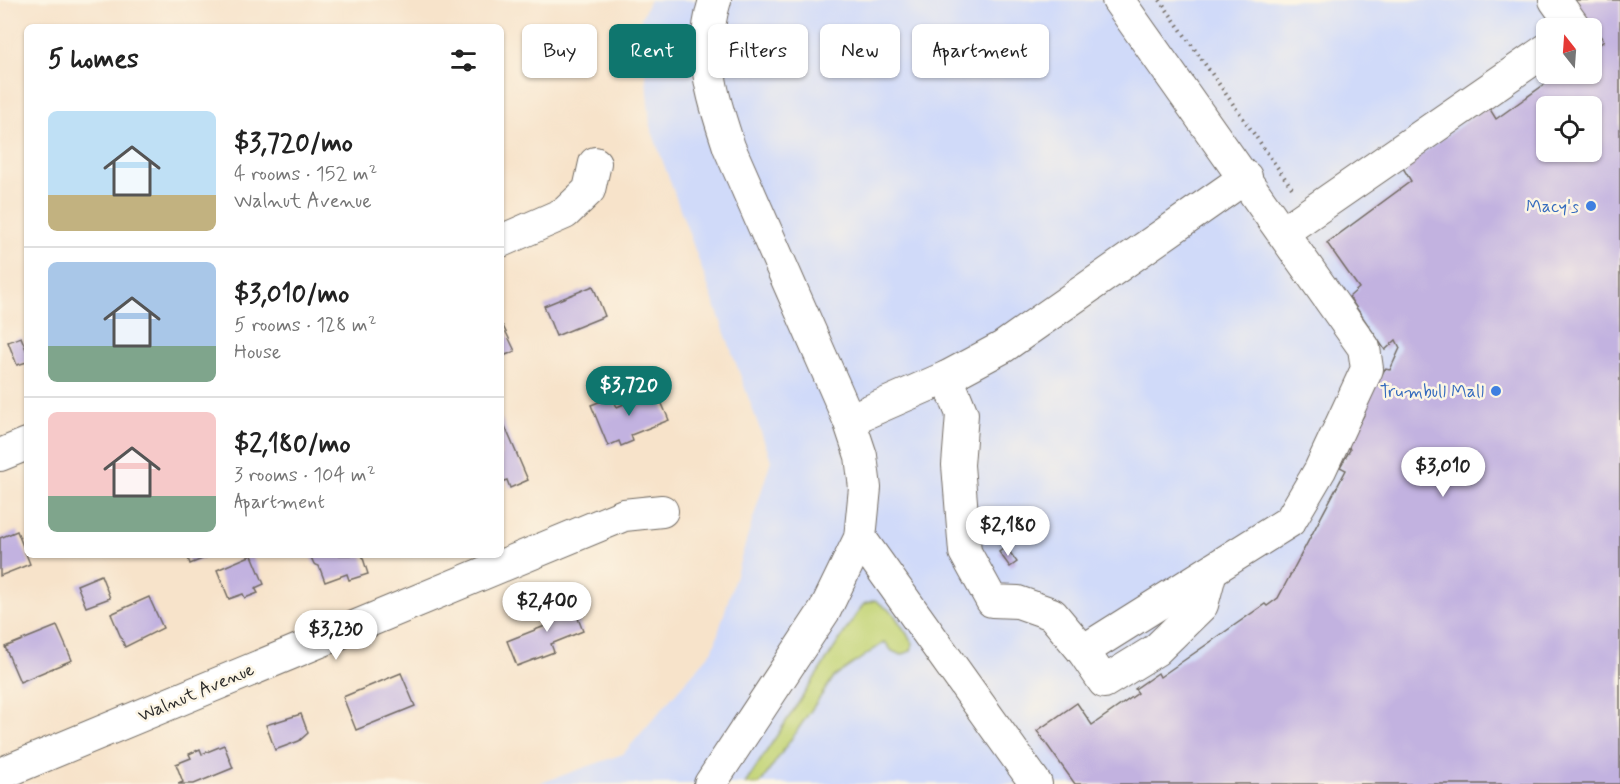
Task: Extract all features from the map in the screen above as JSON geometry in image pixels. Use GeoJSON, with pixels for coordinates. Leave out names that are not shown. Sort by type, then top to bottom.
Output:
{"type":"FeatureCollection","features":[{"type":"Feature","properties":{"kind":"street"},"geometry":{"type":"LineString","coordinates":[[710,784],[825,610],[860,538],[866,488],[861,456],[849,420],[729,147],[708,76],[707,31],[715,0]]}},
{"type":"Feature","properties":{"kind":"street"},"geometry":{"type":"LineString","coordinates":[[947,377],[962,414],[958,465],[965,552],[992,601],[1018,602],[1052,614],[1083,651],[1290,521],[1320,470],[1367,369],[1364,348],[1295,223],[1246,177],[1118,0]]}},
{"type":"Feature","properties":{"kind":"street"},"geometry":{"type":"LineString","coordinates":[[1555,0],[1568,18]]}},
{"type":"Feature","properties":{"kind":"street"},"geometry":{"type":"LineString","coordinates":[[1295,223],[1536,57]]}},
{"type":"Feature","properties":{"kind":"street"},"geometry":{"type":"LineString","coordinates":[[504,240],[565,213],[589,190],[595,163]]}},
{"type":"Feature","properties":{"kind":"street"},"geometry":{"type":"LineString","coordinates":[[849,420],[947,377],[1003,347],[1246,177]]}},
{"type":"Feature","properties":{"kind":"street"},"geometry":{"type":"LineString","coordinates":[[0,455],[24,445]]}},
{"type":"Feature","properties":{"kind":"street","name":"Walnut Avenue"},"geometry":{"type":"LineString","coordinates":[[0,774],[624,515],[662,511]]}},
{"type":"Feature","properties":{"kind":"street"},"geometry":{"type":"LineString","coordinates":[[860,538],[1036,784]]}},
{"type":"Feature","properties":{"kind":"path"},"geometry":{"type":"LineString","coordinates":[[1160,0],[1298,196],[1295,223]]}},
{"type":"Feature","properties":{"kind":"shaded area"},"geometry":{"type":"Polygon","coordinates":[[[650,0],[1620,0],[1620,784],[538,784],[623,754],[713,650],[771,460],[650,126],[646,78],[696,78],[696,24],[642,24],[641,18],[650,0]]]}},
{"type":"Feature","properties":{"kind":"green space"},"geometry":{"type":"Polygon","coordinates":[[[875,600],[893,613],[913,643],[911,651],[901,655],[892,651],[885,642],[834,677],[760,784],[745,784],[860,609],[864,604],[875,600]]]}},
{"type":"Feature","properties":{"kind":"building","name":"Trumbull Mall"},"geometry":{"type":"Polygon","coordinates":[[[1574,0],[1620,0],[1620,784],[1075,784],[1037,731],[1077,703],[1092,725],[1138,693],[1135,689],[1158,673],[1160,677],[1265,604],[1267,606],[1278,598],[1346,470],[1340,467],[1350,450],[1348,444],[1365,413],[1361,411],[1385,369],[1390,370],[1400,348],[1396,340],[1385,350],[1349,297],[1359,288],[1327,243],[1411,181],[1403,168],[1488,106],[1496,119],[1545,84],[1602,84],[1602,42],[1604,41],[1602,18],[1587,18],[1574,0]]]}},
{"type":"Feature","properties":{"kind":"building"},"geometry":{"type":"Polygon","coordinates":[[[593,286],[605,316],[556,336],[544,306],[593,286]]]}},
{"type":"Feature","properties":{"kind":"building"},"geometry":{"type":"Polygon","coordinates":[[[504,328],[515,351],[504,356],[504,328]]]}},
{"type":"Feature","properties":{"kind":"building"},"geometry":{"type":"Polygon","coordinates":[[[21,337],[24,344],[24,363],[17,365],[8,342],[21,337]]]}},
{"type":"Feature","properties":{"kind":"building"},"geometry":{"type":"Polygon","coordinates":[[[656,390],[669,420],[631,435],[633,441],[621,446],[619,441],[608,446],[591,405],[612,397],[617,407],[656,390]]]}},
{"type":"Feature","properties":{"kind":"building"},"geometry":{"type":"Polygon","coordinates":[[[504,424],[528,480],[510,488],[507,480],[504,481],[504,424]]]}},
{"type":"Feature","properties":{"kind":"building"},"geometry":{"type":"Polygon","coordinates":[[[17,531],[24,549],[24,558],[28,558],[30,564],[0,576],[0,538],[17,531]]]}},
{"type":"Feature","properties":{"kind":"building"},"geometry":{"type":"Polygon","coordinates":[[[1006,547],[1017,562],[1010,567],[999,552],[1006,547]]]}},
{"type":"Feature","properties":{"kind":"building"},"geometry":{"type":"Polygon","coordinates":[[[188,558],[205,558],[190,564],[188,558]]]}},
{"type":"Feature","properties":{"kind":"building"},"geometry":{"type":"Polygon","coordinates":[[[245,558],[253,558],[264,584],[255,588],[258,593],[245,598],[243,594],[229,599],[217,570],[245,558]]]}},
{"type":"Feature","properties":{"kind":"building"},"geometry":{"type":"Polygon","coordinates":[[[311,558],[363,558],[368,574],[349,580],[347,574],[325,582],[319,566],[314,564],[311,558]]]}},
{"type":"Feature","properties":{"kind":"building"},"geometry":{"type":"Polygon","coordinates":[[[101,575],[110,598],[86,607],[77,585],[101,575]]]}},
{"type":"Feature","properties":{"kind":"building"},"geometry":{"type":"Polygon","coordinates":[[[149,597],[163,628],[125,647],[111,614],[149,597]]]}},
{"type":"Feature","properties":{"kind":"building"},"geometry":{"type":"Polygon","coordinates":[[[570,598],[583,631],[551,644],[554,652],[517,666],[507,641],[545,626],[538,610],[570,598]]]}},
{"type":"Feature","properties":{"kind":"building"},"geometry":{"type":"Polygon","coordinates":[[[57,626],[72,660],[20,682],[5,647],[57,626]]]}},
{"type":"Feature","properties":{"kind":"building"},"geometry":{"type":"Polygon","coordinates":[[[401,673],[415,706],[356,730],[343,697],[401,673]]]}},
{"type":"Feature","properties":{"kind":"building"},"geometry":{"type":"Polygon","coordinates":[[[301,714],[308,733],[299,741],[275,750],[266,725],[301,714]]]}},
{"type":"Feature","properties":{"kind":"building"},"geometry":{"type":"Polygon","coordinates":[[[224,745],[233,768],[194,784],[178,784],[183,782],[176,764],[191,758],[189,754],[200,749],[202,754],[224,745]]]}},
{"type":"Feature","properties":{"kind":"place","name":"Macy's"},"geometry":{"type":"Point","coordinates":[1591,206]}},
{"type":"Feature","properties":{"kind":"place","name":"Trumbull Mall"},"geometry":{"type":"Point","coordinates":[1496,391]}}]}
